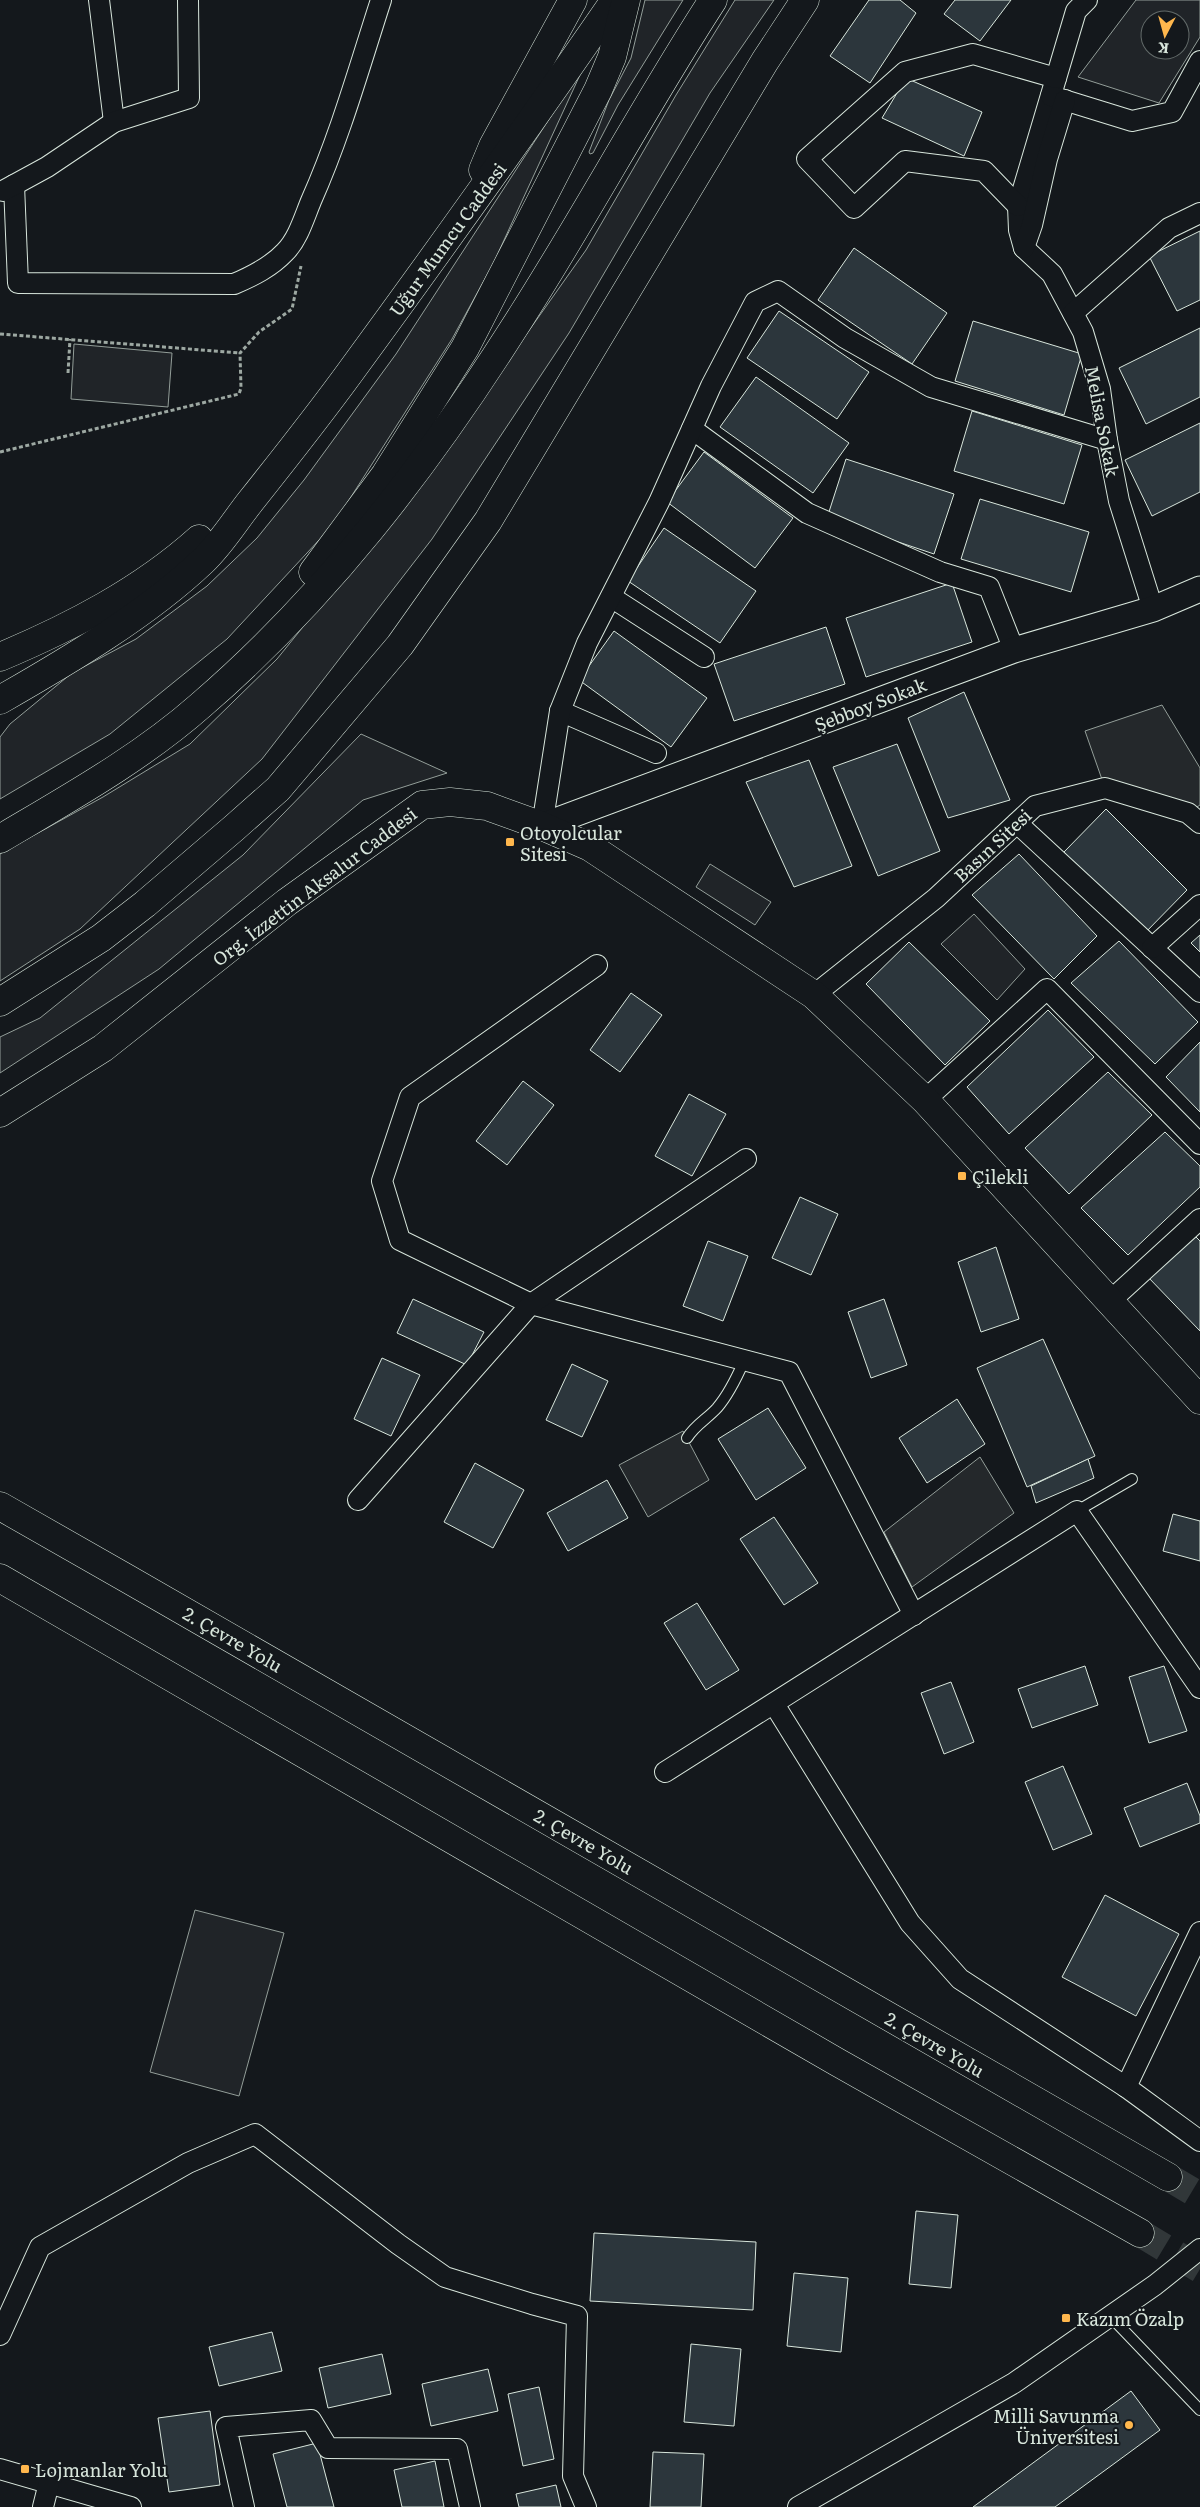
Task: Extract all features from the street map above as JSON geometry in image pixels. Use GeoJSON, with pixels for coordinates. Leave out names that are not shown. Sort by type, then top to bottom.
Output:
{"type":"FeatureCollection","features":[{"type":"Feature","properties":{"kind":"main road"},"geometry":{"type":"LineString","coordinates":[[464,213],[493,146],[573,0]]}},
{"type":"Feature","properties":{"kind":"main road","name":"Uğur Mumcu Caddesi"},"geometry":{"type":"LineString","coordinates":[[273,473],[306,433],[439,253],[464,213],[507,157],[615,0]]}},
{"type":"Feature","properties":{"kind":"main road"},"geometry":{"type":"LineString","coordinates":[[275,637],[289,607],[385,475],[465,348],[598,90],[612,56],[626,0]]}},
{"type":"Feature","properties":{"kind":"main road"},"geometry":{"type":"LineString","coordinates":[[0,839],[80,792],[198,708],[275,637],[318,592],[358,545],[401,491],[457,414],[513,330],[713,0]]}},
{"type":"Feature","properties":{"kind":"main road"},"geometry":{"type":"LineString","coordinates":[[0,1002],[86,948],[138,910],[271,795],[324,737],[400,645],[488,520],[765,61],[805,0]]}},
{"type":"Feature","properties":{"kind":"main road"},"geometry":{"type":"LineString","coordinates":[[0,657],[39,640],[136,588],[176,560],[273,473]]}},
{"type":"Feature","properties":{"kind":"main road"},"geometry":{"type":"LineString","coordinates":[[0,700],[54,670],[159,598],[205,560],[273,473]]}},
{"type":"Feature","properties":{"kind":"main road","name":"Org. İzzettin Aksalur Caddesi"},"geometry":{"type":"LineString","coordinates":[[0,1113],[103,1048],[287,902],[422,805],[450,802],[487,806],[542,826],[590,847],[814,995],[925,1100],[1200,1400]]}},
{"type":"Feature","properties":{"kind":"main road","name":"2. Çevre Yolu"},"geometry":{"type":"LineString","coordinates":[[0,1506],[376,1720],[783,1957],[1168,2177]]}},
{"type":"Feature","properties":{"kind":"main road"},"geometry":{"type":"LineString","coordinates":[[0,1578],[846,2067],[1140,2233]]}},
{"type":"Feature","properties":{"kind":"street"},"geometry":{"type":"LineString","coordinates":[[98,0],[114,122]]}},
{"type":"Feature","properties":{"kind":"street"},"geometry":{"type":"LineString","coordinates":[[188,0],[189,98],[114,122],[47,167],[7,189],[18,283],[234,284],[267,268],[287,251],[334,151],[381,0]]}},
{"type":"Feature","properties":{"kind":"street"},"geometry":{"type":"LineString","coordinates":[[1024,248],[1032,225],[1047,159],[1057,91],[1076,11],[1087,0]]}},
{"type":"Feature","properties":{"kind":"street"},"geometry":{"type":"LineString","coordinates":[[1018,206],[984,172],[905,161],[854,208],[807,159],[905,72],[973,54],[1132,121],[1172,112],[1200,61]]}},
{"type":"Feature","properties":{"kind":"street"},"geometry":{"type":"LineString","coordinates":[[1024,248],[1019,230],[1018,206],[1057,91]]}},
{"type":"Feature","properties":{"kind":"street"},"geometry":{"type":"LineString","coordinates":[[1073,313],[1169,228],[1200,213]]}},
{"type":"Feature","properties":{"kind":"street","name":"Melisa Sokak"},"geometry":{"type":"LineString","coordinates":[[1024,248],[1052,274],[1083,332],[1100,389],[1107,440],[1119,501],[1153,609]]}},
{"type":"Feature","properties":{"kind":"street"},"geometry":{"type":"LineString","coordinates":[[542,826],[560,711],[587,643],[755,302],[778,291],[845,338],[931,387],[1107,440]]}},
{"type":"Feature","properties":{"kind":"street"},"geometry":{"type":"LineString","coordinates":[[692,429],[807,513],[940,572],[989,586],[1014,650]]}},
{"type":"Feature","properties":{"kind":"street","name":"Şebboy Sokak"},"geometry":{"type":"LineString","coordinates":[[542,826],[1014,650],[1153,609],[1200,589]]}},
{"type":"Feature","properties":{"kind":"street"},"geometry":{"type":"LineString","coordinates":[[611,596],[704,656]]}},
{"type":"Feature","properties":{"kind":"street"},"geometry":{"type":"LineString","coordinates":[[560,711],[656,753]]}},
{"type":"Feature","properties":{"kind":"street","name":"Basın Sitesi"},"geometry":{"type":"LineString","coordinates":[[814,995],[936,898],[1035,806],[1105,788],[1188,813],[1200,823]]}},
{"type":"Feature","properties":{"kind":"street"},"geometry":{"type":"LineString","coordinates":[[1017,823],[1200,992]]}},
{"type":"Feature","properties":{"kind":"street"},"geometry":{"type":"LineString","coordinates":[[1152,948],[1200,905]]}},
{"type":"Feature","properties":{"kind":"street"},"geometry":{"type":"LineString","coordinates":[[598,965],[410,1097],[382,1181],[400,1240],[531,1304],[789,1372],[914,1615]]}},
{"type":"Feature","properties":{"kind":"street"},"geometry":{"type":"LineString","coordinates":[[925,1100],[1047,989],[1200,1144]]}},
{"type":"Feature","properties":{"kind":"street"},"geometry":{"type":"LineString","coordinates":[[358,1500],[531,1304],[746,1159]]}},
{"type":"Feature","properties":{"kind":"street"},"geometry":{"type":"LineString","coordinates":[[1109,1302],[1200,1219]]}},
{"type":"Feature","properties":{"kind":"street"},"geometry":{"type":"LineString","coordinates":[[665,1772],[1077,1511],[1200,1688]]}},
{"type":"Feature","properties":{"kind":"street"},"geometry":{"type":"LineString","coordinates":[[774,1704],[910,1924],[960,1979],[1126,2087],[1200,2142]]}},
{"type":"Feature","properties":{"kind":"street"},"geometry":{"type":"LineString","coordinates":[[1126,2087],[1200,1932]]}},
{"type":"Feature","properties":{"kind":"street"},"geometry":{"type":"LineString","coordinates":[[0,2335],[40,2247],[188,2163],[254,2134],[398,2244],[445,2276],[532,2304],[577,2316],[573,2476],[586,2507]]}},
{"type":"Feature","properties":{"kind":"street"},"geometry":{"type":"LineString","coordinates":[[798,2507],[1014,2383],[1155,2285],[1200,2249]]}},
{"type":"Feature","properties":{"kind":"street"},"geometry":{"type":"LineString","coordinates":[[244,2507],[226,2427],[311,2420],[328,2448],[458,2450],[470,2507]]}},
{"type":"Feature","properties":{"kind":"street"},"geometry":{"type":"LineString","coordinates":[[0,2469],[131,2507]]}},
{"type":"Feature","properties":{"kind":"street"},"geometry":{"type":"LineString","coordinates":[[43,2507],[49,2484]]}},
{"type":"Feature","properties":{"kind":"lane"},"geometry":{"type":"LineString","coordinates":[[687,1438],[693,1428],[717,1407],[736,1381],[744,1361]]}},
{"type":"Feature","properties":{"kind":"lane"},"geometry":{"type":"LineString","coordinates":[[1077,1511],[1132,1479]]}},
{"type":"Feature","properties":{"kind":"lane"},"geometry":{"type":"LineString","coordinates":[[1110,2316],[1200,2410]]}},
{"type":"Feature","properties":{"kind":"path"},"geometry":{"type":"LineString","coordinates":[[0,452],[232,398],[239,394],[241,388],[240,352],[259,332],[292,308],[301,263],[298,231]]}},
{"type":"Feature","properties":{"kind":"path"},"geometry":{"type":"LineString","coordinates":[[0,334],[240,352]]}},
{"type":"Feature","properties":{"kind":"path"},"geometry":{"type":"LineString","coordinates":[[68,373],[70,340]]}},
{"type":"Feature","properties":{"kind":"shaded area"},"geometry":{"type":"Polygon","coordinates":[[[645,0],[683,0],[618,105],[593,153],[590,154],[589,152],[609,100],[631,58],[645,0]]]}},
{"type":"Feature","properties":{"kind":"shaded area"},"geometry":{"type":"Polygon","coordinates":[[[735,0],[774,0],[710,93],[569,333],[432,539],[262,759],[80,929],[0,981],[0,854],[103,797],[190,744],[277,659],[433,466],[586,250],[676,95],[735,0]]]}},
{"type":"Feature","properties":{"kind":"shaded area"},"geometry":{"type":"Polygon","coordinates":[[[1136,0],[1200,0],[1200,37],[1190,53],[1190,10],[1140,10],[1140,60],[1186,60],[1159,103],[1078,77],[1136,0]]]}},
{"type":"Feature","properties":{"kind":"shaded area"},"geometry":{"type":"Polygon","coordinates":[[[585,64],[493,264],[452,339],[333,525],[227,639],[110,734],[0,799],[0,737],[10,724],[72,673],[136,639],[207,586],[257,538],[304,480],[396,354],[585,64]]]}},
{"type":"Feature","properties":{"kind":"shaded area"},"geometry":{"type":"Polygon","coordinates":[[[74,344],[172,353],[168,407],[71,399],[74,344]]]}},
{"type":"Feature","properties":{"kind":"shaded area"},"geometry":{"type":"Polygon","coordinates":[[[1162,705],[1200,768],[1200,805],[1188,813],[1105,788],[1085,731],[1162,705]]]}},
{"type":"Feature","properties":{"kind":"shaded area"},"geometry":{"type":"Polygon","coordinates":[[[361,734],[447,773],[363,800],[159,969],[0,1073],[0,1037],[40,1018],[243,855],[361,734]]]}},
{"type":"Feature","properties":{"kind":"shaded area"},"geometry":{"type":"Polygon","coordinates":[[[710,864],[771,902],[755,925],[696,887],[710,864]]]}},
{"type":"Feature","properties":{"kind":"shaded area"},"geometry":{"type":"Polygon","coordinates":[[[974,914],[1025,969],[997,1000],[941,944],[974,914]]]}},
{"type":"Feature","properties":{"kind":"shaded area"},"geometry":{"type":"Polygon","coordinates":[[[683,1431],[709,1480],[648,1517],[619,1465],[683,1431]]]}},
{"type":"Feature","properties":{"kind":"shaded area"},"geometry":{"type":"Polygon","coordinates":[[[980,1457],[1014,1513],[912,1587],[884,1532],[980,1457]]]}},
{"type":"Feature","properties":{"kind":"shaded area"},"geometry":{"type":"Polygon","coordinates":[[[195,1910],[284,1933],[239,2096],[150,2072],[195,1910]]]}},
{"type":"Feature","properties":{"kind":"building"},"geometry":{"type":"Polygon","coordinates":[[[869,0],[900,0],[916,13],[870,83],[830,56],[869,0]]]}},
{"type":"Feature","properties":{"kind":"building"},"geometry":{"type":"Polygon","coordinates":[[[955,0],[1011,0],[980,41],[944,14],[955,0]]]}},
{"type":"Feature","properties":{"kind":"building"},"geometry":{"type":"Polygon","coordinates":[[[906,78],[982,112],[964,156],[882,118],[906,78]]]}},
{"type":"Feature","properties":{"kind":"building"},"geometry":{"type":"Polygon","coordinates":[[[1200,231],[1200,300],[1177,311],[1149,256],[1200,231]]]}},
{"type":"Feature","properties":{"kind":"building"},"geometry":{"type":"Polygon","coordinates":[[[854,248],[947,313],[912,364],[818,300],[854,248]]]}},
{"type":"Feature","properties":{"kind":"building"},"geometry":{"type":"Polygon","coordinates":[[[779,311],[869,372],[837,419],[747,358],[779,311]]]}},
{"type":"Feature","properties":{"kind":"building"},"geometry":{"type":"Polygon","coordinates":[[[973,321],[1082,354],[1064,415],[955,381],[973,321]]]}},
{"type":"Feature","properties":{"kind":"building"},"geometry":{"type":"Polygon","coordinates":[[[1200,328],[1200,397],[1146,424],[1119,368],[1200,328]]]}},
{"type":"Feature","properties":{"kind":"building"},"geometry":{"type":"Polygon","coordinates":[[[756,377],[849,443],[813,493],[720,427],[756,377]]]}},
{"type":"Feature","properties":{"kind":"building"},"geometry":{"type":"Polygon","coordinates":[[[972,411],[1082,445],[1064,504],[954,471],[972,411]]]}},
{"type":"Feature","properties":{"kind":"building"},"geometry":{"type":"Polygon","coordinates":[[[1200,423],[1200,492],[1152,516],[1125,460],[1200,423]]]}},
{"type":"Feature","properties":{"kind":"building"},"geometry":{"type":"Polygon","coordinates":[[[704,452],[793,518],[755,568],[667,502],[704,452]]]}},
{"type":"Feature","properties":{"kind":"building"},"geometry":{"type":"Polygon","coordinates":[[[846,459],[954,494],[934,554],[827,518],[846,459]]]}},
{"type":"Feature","properties":{"kind":"building"},"geometry":{"type":"Polygon","coordinates":[[[980,499],[1089,532],[1071,592],[961,559],[980,499]]]}},
{"type":"Feature","properties":{"kind":"building"},"geometry":{"type":"Polygon","coordinates":[[[664,528],[756,591],[720,643],[628,581],[664,528]]]}},
{"type":"Feature","properties":{"kind":"building"},"geometry":{"type":"Polygon","coordinates":[[[952,583],[972,642],[866,677],[846,618],[952,583]]]}},
{"type":"Feature","properties":{"kind":"building"},"geometry":{"type":"Polygon","coordinates":[[[826,627],[845,684],[734,721],[714,664],[826,627]]]}},
{"type":"Feature","properties":{"kind":"building"},"geometry":{"type":"Polygon","coordinates":[[[614,631],[707,698],[671,747],[579,680],[614,631]]]}},
{"type":"Feature","properties":{"kind":"building"},"geometry":{"type":"Polygon","coordinates":[[[964,692],[1010,800],[948,818],[908,718],[964,692]]]}},
{"type":"Feature","properties":{"kind":"building"},"geometry":{"type":"Polygon","coordinates":[[[897,744],[940,851],[878,876],[833,767],[897,744]]]}},
{"type":"Feature","properties":{"kind":"building"},"geometry":{"type":"Polygon","coordinates":[[[809,760],[852,866],[794,887],[746,782],[809,760]]]}},
{"type":"Feature","properties":{"kind":"building"},"geometry":{"type":"Polygon","coordinates":[[[1106,809],[1187,890],[1143,935],[1064,852],[1106,809]]]}},
{"type":"Feature","properties":{"kind":"building"},"geometry":{"type":"Polygon","coordinates":[[[1019,854],[1097,936],[1054,979],[972,895],[1019,854]]]}},
{"type":"Feature","properties":{"kind":"building"},"geometry":{"type":"Polygon","coordinates":[[[1200,935],[1200,952],[1191,943],[1200,935]]]}},
{"type":"Feature","properties":{"kind":"building"},"geometry":{"type":"Polygon","coordinates":[[[1119,941],[1198,1022],[1155,1064],[1071,983],[1119,941]]]}},
{"type":"Feature","properties":{"kind":"building"},"geometry":{"type":"Polygon","coordinates":[[[909,942],[990,1021],[945,1065],[866,984],[909,942]]]}},
{"type":"Feature","properties":{"kind":"building"},"geometry":{"type":"Polygon","coordinates":[[[631,993],[662,1015],[620,1072],[590,1050],[631,993]]]}},
{"type":"Feature","properties":{"kind":"building"},"geometry":{"type":"Polygon","coordinates":[[[1048,1010],[1094,1057],[1009,1134],[967,1087],[1048,1010]]]}},
{"type":"Feature","properties":{"kind":"building"},"geometry":{"type":"Polygon","coordinates":[[[1200,1042],[1200,1112],[1166,1077],[1200,1042]]]}},
{"type":"Feature","properties":{"kind":"building"},"geometry":{"type":"Polygon","coordinates":[[[1108,1072],[1152,1115],[1069,1194],[1025,1148],[1108,1072]]]}},
{"type":"Feature","properties":{"kind":"building"},"geometry":{"type":"Polygon","coordinates":[[[523,1081],[554,1105],[507,1165],[476,1141],[523,1081]]]}},
{"type":"Feature","properties":{"kind":"building"},"geometry":{"type":"Polygon","coordinates":[[[689,1094],[726,1114],[692,1176],[655,1156],[689,1094]]]}},
{"type":"Feature","properties":{"kind":"building"},"geometry":{"type":"Polygon","coordinates":[[[1165,1132],[1200,1166],[1200,1187],[1128,1255],[1081,1208],[1165,1132]]]}},
{"type":"Feature","properties":{"kind":"building"},"geometry":{"type":"Polygon","coordinates":[[[800,1197],[838,1214],[811,1275],[772,1258],[800,1197]]]}},
{"type":"Feature","properties":{"kind":"building"},"geometry":{"type":"Polygon","coordinates":[[[1192,1233],[1200,1241],[1200,1331],[1147,1276],[1192,1233]]]}},
{"type":"Feature","properties":{"kind":"building"},"geometry":{"type":"Polygon","coordinates":[[[708,1241],[748,1256],[723,1321],[683,1306],[708,1241]]]}},
{"type":"Feature","properties":{"kind":"building"},"geometry":{"type":"Polygon","coordinates":[[[996,1247],[1019,1319],[981,1332],[958,1262],[996,1247]]]}},
{"type":"Feature","properties":{"kind":"building"},"geometry":{"type":"Polygon","coordinates":[[[413,1299],[484,1332],[467,1365],[397,1333],[413,1299]]]}},
{"type":"Feature","properties":{"kind":"building"},"geometry":{"type":"Polygon","coordinates":[[[884,1299],[907,1365],[871,1378],[848,1312],[884,1299]]]}},
{"type":"Feature","properties":{"kind":"building"},"geometry":{"type":"Polygon","coordinates":[[[1043,1339],[1095,1456],[1027,1487],[977,1368],[1043,1339]]]}},
{"type":"Feature","properties":{"kind":"building"},"geometry":{"type":"Polygon","coordinates":[[[382,1358],[420,1375],[391,1436],[354,1419],[382,1358]]]}},
{"type":"Feature","properties":{"kind":"building"},"geometry":{"type":"Polygon","coordinates":[[[572,1364],[608,1381],[582,1437],[546,1420],[572,1364]]]}},
{"type":"Feature","properties":{"kind":"building"},"geometry":{"type":"Polygon","coordinates":[[[957,1399],[985,1444],[927,1483],[899,1438],[957,1399]]]}},
{"type":"Feature","properties":{"kind":"building"},"geometry":{"type":"Polygon","coordinates":[[[768,1408],[806,1468],[756,1500],[718,1439],[768,1408]]]}},
{"type":"Feature","properties":{"kind":"building"},"geometry":{"type":"Polygon","coordinates":[[[1088,1459],[1094,1478],[1036,1503],[1031,1486],[1088,1459]]]}},
{"type":"Feature","properties":{"kind":"building"},"geometry":{"type":"Polygon","coordinates":[[[475,1463],[524,1490],[493,1548],[444,1522],[475,1463]]]}},
{"type":"Feature","properties":{"kind":"building"},"geometry":{"type":"Polygon","coordinates":[[[607,1480],[628,1518],[568,1551],[547,1513],[607,1480]]]}},
{"type":"Feature","properties":{"kind":"building"},"geometry":{"type":"Polygon","coordinates":[[[1173,1514],[1200,1521],[1200,1561],[1163,1551],[1173,1514]]]}},
{"type":"Feature","properties":{"kind":"building"},"geometry":{"type":"Polygon","coordinates":[[[774,1517],[818,1583],[784,1605],[740,1539],[774,1517]]]}},
{"type":"Feature","properties":{"kind":"building"},"geometry":{"type":"Polygon","coordinates":[[[697,1603],[739,1670],[706,1690],[664,1623],[697,1603]]]}},
{"type":"Feature","properties":{"kind":"building"},"geometry":{"type":"Polygon","coordinates":[[[1085,1666],[1098,1705],[1032,1728],[1018,1689],[1085,1666]]]}},
{"type":"Feature","properties":{"kind":"building"},"geometry":{"type":"Polygon","coordinates":[[[1164,1666],[1187,1731],[1149,1743],[1129,1677],[1164,1666]]]}},
{"type":"Feature","properties":{"kind":"building"},"geometry":{"type":"Polygon","coordinates":[[[951,1682],[974,1742],[944,1754],[921,1693],[951,1682]]]}},
{"type":"Feature","properties":{"kind":"building"},"geometry":{"type":"Polygon","coordinates":[[[1063,1766],[1092,1834],[1053,1850],[1025,1782],[1063,1766]]]}},
{"type":"Feature","properties":{"kind":"building"},"geometry":{"type":"Polygon","coordinates":[[[1187,1783],[1200,1816],[1200,1823],[1140,1847],[1124,1808],[1187,1783]]]}},
{"type":"Feature","properties":{"kind":"building"},"geometry":{"type":"Polygon","coordinates":[[[1105,1895],[1179,1934],[1136,2016],[1062,1977],[1105,1895]]]}},
{"type":"Feature","properties":{"kind":"building"},"geometry":{"type":"Polygon","coordinates":[[[916,2211],[958,2215],[951,2288],[909,2284],[916,2211]]]}},
{"type":"Feature","properties":{"kind":"building"},"geometry":{"type":"Polygon","coordinates":[[[594,2233],[756,2242],[753,2310],[590,2301],[594,2233]]]}},
{"type":"Feature","properties":{"kind":"building"},"geometry":{"type":"Polygon","coordinates":[[[794,2273],[848,2278],[841,2352],[787,2346],[794,2273]]]}},
{"type":"Feature","properties":{"kind":"building"},"geometry":{"type":"Polygon","coordinates":[[[272,2332],[282,2371],[219,2386],[209,2347],[272,2332]]]}},
{"type":"Feature","properties":{"kind":"building"},"geometry":{"type":"Polygon","coordinates":[[[691,2344],[741,2349],[734,2426],[684,2422],[691,2344]]]}},
{"type":"Feature","properties":{"kind":"building"},"geometry":{"type":"Polygon","coordinates":[[[382,2354],[391,2394],[328,2408],[319,2368],[382,2354]]]}},
{"type":"Feature","properties":{"kind":"building"},"geometry":{"type":"Polygon","coordinates":[[[488,2369],[498,2411],[431,2426],[422,2384],[488,2369]]]}},
{"type":"Feature","properties":{"kind":"building"},"geometry":{"type":"Polygon","coordinates":[[[539,2387],[554,2459],[523,2466],[508,2394],[539,2387]]]}},
{"type":"Feature","properties":{"kind":"building"},"geometry":{"type":"Polygon","coordinates":[[[1131,2391],[1160,2430],[1055,2507],[973,2507],[1131,2391]]]}},
{"type":"Feature","properties":{"kind":"building"},"geometry":{"type":"Polygon","coordinates":[[[210,2411],[220,2485],[169,2492],[158,2418],[210,2411]]]}},
{"type":"Feature","properties":{"kind":"building"},"geometry":{"type":"Polygon","coordinates":[[[317,2443],[334,2507],[287,2507],[273,2454],[317,2443]]]}},
{"type":"Feature","properties":{"kind":"building"},"geometry":{"type":"Polygon","coordinates":[[[653,2452],[704,2454],[701,2507],[650,2507],[653,2452]]]}},
{"type":"Feature","properties":{"kind":"building"},"geometry":{"type":"Polygon","coordinates":[[[435,2461],[444,2507],[402,2507],[394,2470],[435,2461]]]}},
{"type":"Feature","properties":{"kind":"building"},"geometry":{"type":"Polygon","coordinates":[[[556,2485],[561,2507],[519,2507],[516,2494],[556,2485]]]}},
{"type":"Feature","properties":{"kind":"tunnel"},"geometry":{"type":"LineString","coordinates":[[1168,2177],[1200,2196]]}},
{"type":"Feature","properties":{"kind":"tunnel"},"geometry":{"type":"LineString","coordinates":[[1140,2233],[1200,2269]]}},
{"type":"Feature","properties":{"kind":"place","name":"Otoyolcular Sitesi"},"geometry":{"type":"Point","coordinates":[510,842]}},
{"type":"Feature","properties":{"kind":"place","name":"Çilekli"},"geometry":{"type":"Point","coordinates":[962,1176]}},
{"type":"Feature","properties":{"kind":"place","name":"Kazım Özalp"},"geometry":{"type":"Point","coordinates":[1066,2318]}},
{"type":"Feature","properties":{"kind":"place","name":"Milli Savunma Üniversitesi"},"geometry":{"type":"Point","coordinates":[1129,2425]}},
{"type":"Feature","properties":{"kind":"place","name":"Lojmanlar Yolu"},"geometry":{"type":"Point","coordinates":[25,2469]}}]}
